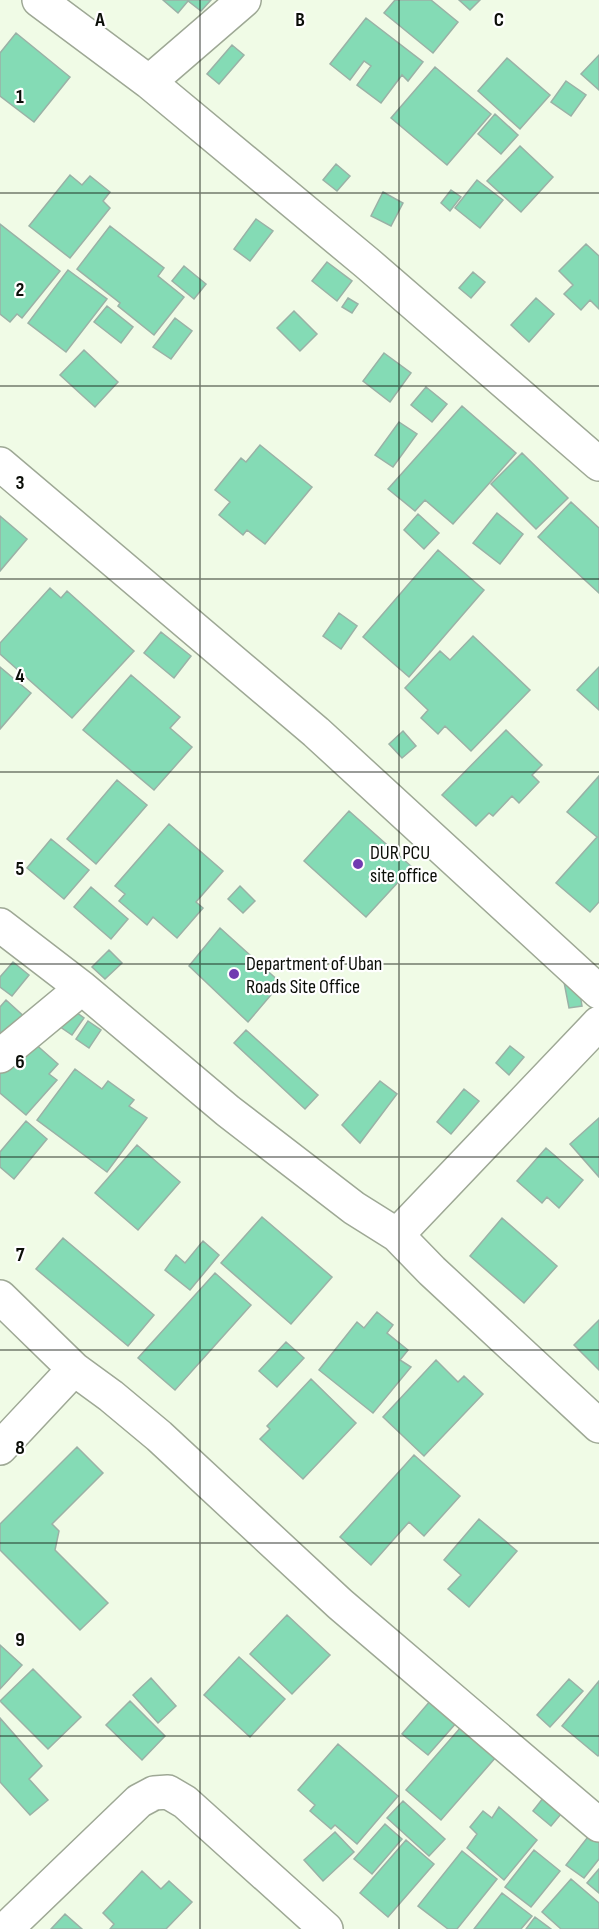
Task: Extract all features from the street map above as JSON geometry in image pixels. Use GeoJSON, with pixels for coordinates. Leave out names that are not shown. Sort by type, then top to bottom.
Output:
{"type":"FeatureCollection","features":[{"type":"Feature","properties":{"kind":"street"},"geometry":{"type":"LineString","coordinates":[[39,0],[149,82],[367,263],[599,464]]}},
{"type":"Feature","properties":{"kind":"street"},"geometry":{"type":"LineString","coordinates":[[149,82],[244,0]]}},
{"type":"Feature","properties":{"kind":"street"},"geometry":{"type":"LineString","coordinates":[[0,464],[316,732],[599,992]]}},
{"type":"Feature","properties":{"kind":"street"},"geometry":{"type":"LineString","coordinates":[[0,925],[82,988],[237,1118],[354,1208],[397,1235],[432,1271],[599,1426]]}},
{"type":"Feature","properties":{"kind":"street"},"geometry":{"type":"LineString","coordinates":[[0,1056],[82,988]]}},
{"type":"Feature","properties":{"kind":"street"},"geometry":{"type":"LineString","coordinates":[[397,1235],[599,1023]]}},
{"type":"Feature","properties":{"kind":"street"},"geometry":{"type":"LineString","coordinates":[[0,1297],[74,1369],[159,1436],[340,1604],[599,1825]]}},
{"type":"Feature","properties":{"kind":"street"},"geometry":{"type":"LineString","coordinates":[[0,1448],[74,1369]]}},
{"type":"Feature","properties":{"kind":"street"},"geometry":{"type":"LineString","coordinates":[[6,1929],[139,1801],[168,1791],[185,1802],[326,1929]]}},
{"type":"Feature","properties":{"kind":"building"},"geometry":{"type":"Polygon","coordinates":[[[163,0],[211,0],[201,11],[188,1],[178,13],[163,0]]]}},
{"type":"Feature","properties":{"kind":"building"},"geometry":{"type":"Polygon","coordinates":[[[395,0],[431,0],[458,22],[433,53],[384,13],[395,0]]]}},
{"type":"Feature","properties":{"kind":"building"},"geometry":{"type":"Polygon","coordinates":[[[459,0],[480,0],[470,10],[459,0]]]}},
{"type":"Feature","properties":{"kind":"building"},"geometry":{"type":"Polygon","coordinates":[[[366,18],[423,62],[408,81],[402,75],[381,103],[357,85],[371,66],[364,61],[350,80],[330,64],[366,18]]]}},
{"type":"Feature","properties":{"kind":"building"},"geometry":{"type":"Polygon","coordinates":[[[16,33],[70,77],[34,122],[0,96],[0,53],[16,33]]]}},
{"type":"Feature","properties":{"kind":"building"},"geometry":{"type":"Polygon","coordinates":[[[232,45],[244,55],[219,84],[207,74],[232,45]]]}},
{"type":"Feature","properties":{"kind":"building"},"geometry":{"type":"Polygon","coordinates":[[[599,55],[599,90],[581,74],[599,55]]]}},
{"type":"Feature","properties":{"kind":"building"},"geometry":{"type":"Polygon","coordinates":[[[507,58],[550,95],[520,129],[478,91],[507,58]]]}},
{"type":"Feature","properties":{"kind":"building"},"geometry":{"type":"Polygon","coordinates":[[[435,67],[491,114],[447,165],[391,118],[435,67]]]}},
{"type":"Feature","properties":{"kind":"building"},"geometry":{"type":"Polygon","coordinates":[[[566,81],[586,95],[571,116],[551,102],[566,81]]]}},
{"type":"Feature","properties":{"kind":"building"},"geometry":{"type":"Polygon","coordinates":[[[495,114],[518,135],[501,154],[478,134],[495,114]]]}},
{"type":"Feature","properties":{"kind":"building"},"geometry":{"type":"Polygon","coordinates":[[[520,146],[553,177],[521,212],[487,181],[520,146]]]}},
{"type":"Feature","properties":{"kind":"building"},"geometry":{"type":"Polygon","coordinates":[[[336,164],[350,176],[337,191],[323,180],[336,164]]]}},
{"type":"Feature","properties":{"kind":"building"},"geometry":{"type":"Polygon","coordinates":[[[70,175],[82,185],[90,176],[110,192],[103,201],[110,208],[70,258],[29,226],[70,175]]]}},
{"type":"Feature","properties":{"kind":"building"},"geometry":{"type":"Polygon","coordinates":[[[477,180],[503,200],[480,228],[455,208],[477,180]]]}},
{"type":"Feature","properties":{"kind":"building"},"geometry":{"type":"Polygon","coordinates":[[[451,190],[461,197],[450,211],[441,203],[451,190]]]}},
{"type":"Feature","properties":{"kind":"building"},"geometry":{"type":"Polygon","coordinates":[[[383,192],[403,203],[391,226],[371,216],[383,192]]]}},
{"type":"Feature","properties":{"kind":"building"},"geometry":{"type":"Polygon","coordinates":[[[256,219],[273,231],[250,261],[234,249],[256,219]]]}},
{"type":"Feature","properties":{"kind":"building"},"geometry":{"type":"Polygon","coordinates":[[[0,224],[60,271],[22,318],[17,314],[10,322],[0,314],[0,224]]]}},
{"type":"Feature","properties":{"kind":"building"},"geometry":{"type":"Polygon","coordinates":[[[110,226],[164,268],[158,276],[184,297],[154,335],[118,306],[120,303],[77,269],[110,226]]]}},
{"type":"Feature","properties":{"kind":"building"},"geometry":{"type":"Polygon","coordinates":[[[586,244],[599,256],[599,309],[590,300],[581,310],[564,294],[573,285],[559,271],[586,244]]]}},
{"type":"Feature","properties":{"kind":"building"},"geometry":{"type":"Polygon","coordinates":[[[327,262],[352,281],[337,301],[312,281],[327,262]]]}},
{"type":"Feature","properties":{"kind":"building"},"geometry":{"type":"Polygon","coordinates":[[[184,266],[206,284],[194,299],[172,281],[184,266]]]}},
{"type":"Feature","properties":{"kind":"building"},"geometry":{"type":"Polygon","coordinates":[[[68,270],[107,299],[66,352],[28,323],[68,270]]]}},
{"type":"Feature","properties":{"kind":"building"},"geometry":{"type":"Polygon","coordinates":[[[473,272],[485,282],[471,298],[459,288],[473,272]]]}},
{"type":"Feature","properties":{"kind":"building"},"geometry":{"type":"Polygon","coordinates":[[[348,298],[358,304],[352,313],[342,307],[348,298]]]}},
{"type":"Feature","properties":{"kind":"building"},"geometry":{"type":"Polygon","coordinates":[[[536,298],[554,314],[529,342],[511,325],[536,298]]]}},
{"type":"Feature","properties":{"kind":"building"},"geometry":{"type":"Polygon","coordinates":[[[107,306],[133,327],[121,343],[94,322],[107,306]]]}},
{"type":"Feature","properties":{"kind":"building"},"geometry":{"type":"Polygon","coordinates":[[[294,311],[317,334],[300,351],[277,328],[294,311]]]}},
{"type":"Feature","properties":{"kind":"building"},"geometry":{"type":"Polygon","coordinates":[[[175,318],[192,331],[171,359],[153,347],[175,318]]]}},
{"type":"Feature","properties":{"kind":"building"},"geometry":{"type":"Polygon","coordinates":[[[84,350],[118,382],[95,407],[60,375],[84,350]]]}},
{"type":"Feature","properties":{"kind":"building"},"geometry":{"type":"Polygon","coordinates":[[[384,353],[411,373],[390,402],[363,381],[384,353]]]}},
{"type":"Feature","properties":{"kind":"building"},"geometry":{"type":"Polygon","coordinates":[[[426,387],[447,404],[432,422],[411,405],[426,387]]]}},
{"type":"Feature","properties":{"kind":"building"},"geometry":{"type":"Polygon","coordinates":[[[462,406],[516,453],[453,524],[425,500],[415,511],[388,489],[462,406]]]}},
{"type":"Feature","properties":{"kind":"building"},"geometry":{"type":"Polygon","coordinates":[[[399,422],[417,434],[393,467],[375,455],[399,422]]]}},
{"type":"Feature","properties":{"kind":"building"},"geometry":{"type":"Polygon","coordinates":[[[260,445],[312,487],[265,544],[247,530],[243,535],[219,515],[230,502],[215,490],[241,458],[246,462],[260,445]]]}},
{"type":"Feature","properties":{"kind":"building"},"geometry":{"type":"Polygon","coordinates":[[[522,453],[568,498],[536,529],[491,484],[522,453]]]}},
{"type":"Feature","properties":{"kind":"building"},"geometry":{"type":"Polygon","coordinates":[[[571,502],[599,528],[599,593],[538,537],[571,502]]]}},
{"type":"Feature","properties":{"kind":"building"},"geometry":{"type":"Polygon","coordinates":[[[497,513],[523,534],[500,564],[473,543],[497,513]]]}},
{"type":"Feature","properties":{"kind":"building"},"geometry":{"type":"Polygon","coordinates":[[[418,514],[439,533],[424,549],[404,530],[418,514]]]}},
{"type":"Feature","properties":{"kind":"building"},"geometry":{"type":"Polygon","coordinates":[[[0,516],[27,539],[0,571],[0,516]]]}},
{"type":"Feature","properties":{"kind":"building"},"geometry":{"type":"Polygon","coordinates":[[[438,550],[484,590],[409,677],[363,637],[438,550]]]}},
{"type":"Feature","properties":{"kind":"building"},"geometry":{"type":"Polygon","coordinates":[[[50,588],[61,598],[67,591],[134,651],[72,718],[0,654],[0,643],[50,588]]]}},
{"type":"Feature","properties":{"kind":"building"},"geometry":{"type":"Polygon","coordinates":[[[339,613],[357,626],[341,649],[323,636],[339,613]]]}},
{"type":"Feature","properties":{"kind":"building"},"geometry":{"type":"Polygon","coordinates":[[[161,632],[191,656],[174,678],[144,653],[161,632]]]}},
{"type":"Feature","properties":{"kind":"building"},"geometry":{"type":"Polygon","coordinates":[[[473,636],[530,690],[471,751],[445,726],[438,734],[421,718],[428,710],[405,688],[440,651],[450,660],[473,636]]]}},
{"type":"Feature","properties":{"kind":"building"},"geometry":{"type":"Polygon","coordinates":[[[0,667],[31,693],[0,729],[0,667]]]}},
{"type":"Feature","properties":{"kind":"building"},"geometry":{"type":"Polygon","coordinates":[[[599,667],[599,710],[577,690],[599,667]]]}},
{"type":"Feature","properties":{"kind":"building"},"geometry":{"type":"Polygon","coordinates":[[[131,675],[180,717],[170,728],[192,747],[154,790],[83,730],[131,675]]]}},
{"type":"Feature","properties":{"kind":"building"},"geometry":{"type":"Polygon","coordinates":[[[506,730],[542,765],[532,775],[539,782],[519,803],[512,796],[493,816],[489,813],[476,826],[442,795],[506,730]]]}},
{"type":"Feature","properties":{"kind":"building"},"geometry":{"type":"Polygon","coordinates":[[[403,731],[416,746],[402,758],[389,744],[403,731]]]}},
{"type":"Feature","properties":{"kind":"building"},"geometry":{"type":"Polygon","coordinates":[[[599,776],[599,902],[590,912],[556,883],[597,837],[567,812],[599,776]]]}},
{"type":"Feature","properties":{"kind":"building"},"geometry":{"type":"Polygon","coordinates":[[[117,780],[147,805],[96,864],[67,839],[117,780]]]}},
{"type":"Feature","properties":{"kind":"building","name":"DUR PCU site office"},"geometry":{"type":"Polygon","coordinates":[[[349,811],[412,867],[366,917],[304,861],[349,811]]]}},
{"type":"Feature","properties":{"kind":"building"},"geometry":{"type":"Polygon","coordinates":[[[169,824],[223,871],[196,902],[203,908],[177,938],[153,917],[147,925],[119,901],[125,894],[115,886],[169,824]]]}},
{"type":"Feature","properties":{"kind":"building"},"geometry":{"type":"Polygon","coordinates":[[[51,839],[89,870],[64,899],[27,868],[51,839]]]}},
{"type":"Feature","properties":{"kind":"building"},"geometry":{"type":"Polygon","coordinates":[[[240,886],[255,901],[243,913],[228,899],[240,886]]]}},
{"type":"Feature","properties":{"kind":"building"},"geometry":{"type":"Polygon","coordinates":[[[91,887],[128,919],[111,939],[74,907],[91,887]]]}},
{"type":"Feature","properties":{"kind":"building","name":"Department of Uban Roads Site Office"},"geometry":{"type":"Polygon","coordinates":[[[220,928],[281,983],[248,1022],[189,966],[220,928]]]}},
{"type":"Feature","properties":{"kind":"building"},"geometry":{"type":"Polygon","coordinates":[[[109,950],[122,963],[105,979],[92,967],[109,950]]]}},
{"type":"Feature","properties":{"kind":"building"},"geometry":{"type":"Polygon","coordinates":[[[13,962],[29,975],[12,996],[0,987],[0,977],[13,962]]]}},
{"type":"Feature","properties":{"kind":"building"},"geometry":{"type":"Polygon","coordinates":[[[577,975],[582,1006],[569,1008],[563,977],[577,975]]]}},
{"type":"Feature","properties":{"kind":"building"},"geometry":{"type":"Polygon","coordinates":[[[6,1000],[28,1020],[0,1051],[0,1007],[6,1000]]]}},
{"type":"Feature","properties":{"kind":"building"},"geometry":{"type":"Polygon","coordinates":[[[69,1007],[84,1018],[72,1035],[56,1024],[69,1007]]]}},
{"type":"Feature","properties":{"kind":"building"},"geometry":{"type":"Polygon","coordinates":[[[88,1021],[101,1030],[89,1048],[76,1039],[88,1021]]]}},
{"type":"Feature","properties":{"kind":"building"},"geometry":{"type":"Polygon","coordinates":[[[246,1030],[318,1095],[305,1109],[234,1043],[246,1030]]]}},
{"type":"Feature","properties":{"kind":"building"},"geometry":{"type":"Polygon","coordinates":[[[33,1042],[58,1064],[49,1074],[57,1080],[26,1115],[0,1093],[0,1068],[33,1042]]]}},
{"type":"Feature","properties":{"kind":"building"},"geometry":{"type":"Polygon","coordinates":[[[510,1046],[524,1057],[509,1075],[496,1063],[510,1046]]]}},
{"type":"Feature","properties":{"kind":"building"},"geometry":{"type":"Polygon","coordinates":[[[75,1069],[102,1089],[108,1081],[134,1100],[129,1106],[147,1118],[107,1172],[37,1120],[75,1069]]]}},
{"type":"Feature","properties":{"kind":"building"},"geometry":{"type":"Polygon","coordinates":[[[380,1081],[397,1094],[360,1143],[342,1125],[380,1081]]]}},
{"type":"Feature","properties":{"kind":"building"},"geometry":{"type":"Polygon","coordinates":[[[464,1089],[479,1101],[451,1134],[437,1122],[464,1089]]]}},
{"type":"Feature","properties":{"kind":"building"},"geometry":{"type":"Polygon","coordinates":[[[599,1118],[599,1177],[570,1144],[599,1118]]]}},
{"type":"Feature","properties":{"kind":"building"},"geometry":{"type":"Polygon","coordinates":[[[26,1121],[47,1139],[14,1179],[0,1167],[0,1152],[26,1121]]]}},
{"type":"Feature","properties":{"kind":"building"},"geometry":{"type":"Polygon","coordinates":[[[137,1145],[180,1182],[138,1230],[95,1193],[137,1145]]]}},
{"type":"Feature","properties":{"kind":"building"},"geometry":{"type":"Polygon","coordinates":[[[546,1148],[583,1180],[559,1208],[547,1197],[542,1203],[517,1181],[546,1148]]]}},
{"type":"Feature","properties":{"kind":"building"},"geometry":{"type":"Polygon","coordinates":[[[262,1217],[332,1277],[291,1324],[221,1263],[262,1217]]]}},
{"type":"Feature","properties":{"kind":"building"},"geometry":{"type":"Polygon","coordinates":[[[502,1218],[557,1266],[524,1303],[470,1256],[502,1218]]]}},
{"type":"Feature","properties":{"kind":"building"},"geometry":{"type":"Polygon","coordinates":[[[63,1238],[154,1315],[128,1346],[36,1269],[63,1238]]]}},
{"type":"Feature","properties":{"kind":"building"},"geometry":{"type":"Polygon","coordinates":[[[203,1241],[219,1255],[190,1290],[165,1270],[176,1255],[185,1263],[203,1241]]]}},
{"type":"Feature","properties":{"kind":"building"},"geometry":{"type":"Polygon","coordinates":[[[215,1273],[251,1305],[175,1390],[138,1358],[215,1273]]]}},
{"type":"Feature","properties":{"kind":"building"},"geometry":{"type":"Polygon","coordinates":[[[377,1312],[393,1325],[387,1333],[408,1350],[400,1360],[411,1367],[373,1413],[319,1370],[357,1322],[364,1328],[377,1312]]]}},
{"type":"Feature","properties":{"kind":"building"},"geometry":{"type":"Polygon","coordinates":[[[599,1320],[599,1370],[574,1345],[599,1320]]]}},
{"type":"Feature","properties":{"kind":"building"},"geometry":{"type":"Polygon","coordinates":[[[286,1342],[304,1358],[277,1387],[259,1371],[286,1342]]]}},
{"type":"Feature","properties":{"kind":"building"},"geometry":{"type":"Polygon","coordinates":[[[436,1360],[458,1382],[464,1376],[483,1394],[424,1456],[383,1417],[436,1360]]]}},
{"type":"Feature","properties":{"kind":"building"},"geometry":{"type":"Polygon","coordinates":[[[311,1379],[356,1423],[303,1479],[260,1439],[270,1429],[267,1426],[311,1379]]]}},
{"type":"Feature","properties":{"kind":"building"},"geometry":{"type":"Polygon","coordinates":[[[77,1447],[103,1473],[52,1524],[59,1531],[55,1550],[108,1603],[80,1630],[0,1550],[0,1524],[77,1447]]]}},
{"type":"Feature","properties":{"kind":"building"},"geometry":{"type":"Polygon","coordinates":[[[414,1455],[460,1496],[424,1536],[409,1522],[371,1565],[340,1537],[414,1455]]]}},
{"type":"Feature","properties":{"kind":"building"},"geometry":{"type":"Polygon","coordinates":[[[479,1519],[517,1551],[469,1607],[448,1589],[461,1575],[444,1560],[479,1519]]]}},
{"type":"Feature","properties":{"kind":"building"},"geometry":{"type":"Polygon","coordinates":[[[287,1615],[330,1655],[292,1694],[250,1654],[287,1615]]]}},
{"type":"Feature","properties":{"kind":"building"},"geometry":{"type":"Polygon","coordinates":[[[0,1645],[22,1665],[0,1689],[0,1645]]]}},
{"type":"Feature","properties":{"kind":"building"},"geometry":{"type":"Polygon","coordinates":[[[239,1657],[285,1699],[250,1737],[204,1695],[239,1657]]]}},
{"type":"Feature","properties":{"kind":"building"},"geometry":{"type":"Polygon","coordinates":[[[33,1669],[81,1717],[48,1749],[0,1701],[33,1669]]]}},
{"type":"Feature","properties":{"kind":"building"},"geometry":{"type":"Polygon","coordinates":[[[151,1678],[176,1706],[158,1723],[133,1695],[151,1678]]]}},
{"type":"Feature","properties":{"kind":"building"},"geometry":{"type":"Polygon","coordinates":[[[569,1679],[583,1691],[550,1727],[537,1715],[569,1679]]]}},
{"type":"Feature","properties":{"kind":"building"},"geometry":{"type":"Polygon","coordinates":[[[599,1681],[599,1755],[598,1756],[562,1726],[599,1681]]]}},
{"type":"Feature","properties":{"kind":"building"},"geometry":{"type":"Polygon","coordinates":[[[431,1700],[457,1722],[428,1755],[402,1734],[431,1700]]]}},
{"type":"Feature","properties":{"kind":"building"},"geometry":{"type":"Polygon","coordinates":[[[130,1701],[165,1736],[142,1760],[106,1725],[130,1701]]]}},
{"type":"Feature","properties":{"kind":"building"},"geometry":{"type":"Polygon","coordinates":[[[0,1718],[42,1766],[29,1779],[48,1800],[30,1815],[0,1782],[0,1718]]]}},
{"type":"Feature","properties":{"kind":"building"},"geometry":{"type":"Polygon","coordinates":[[[461,1727],[496,1757],[441,1820],[406,1790],[461,1727]]]}},
{"type":"Feature","properties":{"kind":"building"},"geometry":{"type":"Polygon","coordinates":[[[338,1744],[398,1796],[357,1844],[335,1825],[331,1829],[310,1811],[315,1805],[298,1790],[338,1744]]]}},
{"type":"Feature","properties":{"kind":"building"},"geometry":{"type":"Polygon","coordinates":[[[547,1793],[566,1808],[551,1826],[533,1811],[547,1793]]]}},
{"type":"Feature","properties":{"kind":"building"},"geometry":{"type":"Polygon","coordinates":[[[403,1801],[445,1839],[429,1856],[387,1818],[403,1801]]]}},
{"type":"Feature","properties":{"kind":"building"},"geometry":{"type":"Polygon","coordinates":[[[499,1807],[537,1840],[504,1880],[467,1848],[477,1834],[470,1827],[483,1811],[492,1818],[499,1807]]]}},
{"type":"Feature","properties":{"kind":"building"},"geometry":{"type":"Polygon","coordinates":[[[385,1824],[402,1839],[372,1874],[354,1859],[385,1824]]]}},
{"type":"Feature","properties":{"kind":"building"},"geometry":{"type":"Polygon","coordinates":[[[335,1832],[354,1852],[323,1881],[304,1860],[335,1832]]]}},
{"type":"Feature","properties":{"kind":"building"},"geometry":{"type":"Polygon","coordinates":[[[591,1833],[599,1839],[599,1859],[584,1878],[566,1865],[591,1833]]]}},
{"type":"Feature","properties":{"kind":"building"},"geometry":{"type":"Polygon","coordinates":[[[406,1840],[434,1864],[388,1917],[360,1893],[406,1840]]]}},
{"type":"Feature","properties":{"kind":"building"},"geometry":{"type":"Polygon","coordinates":[[[534,1850],[560,1871],[531,1907],[505,1887],[534,1850]]]}},
{"type":"Feature","properties":{"kind":"building"},"geometry":{"type":"Polygon","coordinates":[[[462,1851],[497,1879],[457,1929],[448,1929],[418,1906],[462,1851]]]}},
{"type":"Feature","properties":{"kind":"building"},"geometry":{"type":"Polygon","coordinates":[[[599,1869],[599,1893],[587,1883],[599,1869]]]}},
{"type":"Feature","properties":{"kind":"building"},"geometry":{"type":"Polygon","coordinates":[[[142,1871],[161,1889],[169,1881],[192,1902],[166,1929],[110,1929],[114,1924],[103,1913],[142,1871]]]}},
{"type":"Feature","properties":{"kind":"building"},"geometry":{"type":"Polygon","coordinates":[[[571,1879],[599,1903],[599,1929],[561,1929],[542,1912],[571,1879]]]}},
{"type":"Feature","properties":{"kind":"building"},"geometry":{"type":"Polygon","coordinates":[[[502,1893],[532,1916],[521,1929],[474,1929],[502,1893]]]}},
{"type":"Feature","properties":{"kind":"building"},"geometry":{"type":"Polygon","coordinates":[[[65,1914],[82,1929],[51,1929],[65,1914]]]}},
{"type":"Feature","properties":{"kind":"building"},"geometry":{"type":"Polygon","coordinates":[[[535,1917],[551,1929],[526,1929],[535,1917]]]}},
{"type":"Feature","properties":{"kind":"place","name":"DUR PCU site office"},"geometry":{"type":"Point","coordinates":[358,864]}},
{"type":"Feature","properties":{"kind":"place","name":"Department of Uban Roads Site Office"},"geometry":{"type":"Point","coordinates":[234,974]}}]}
